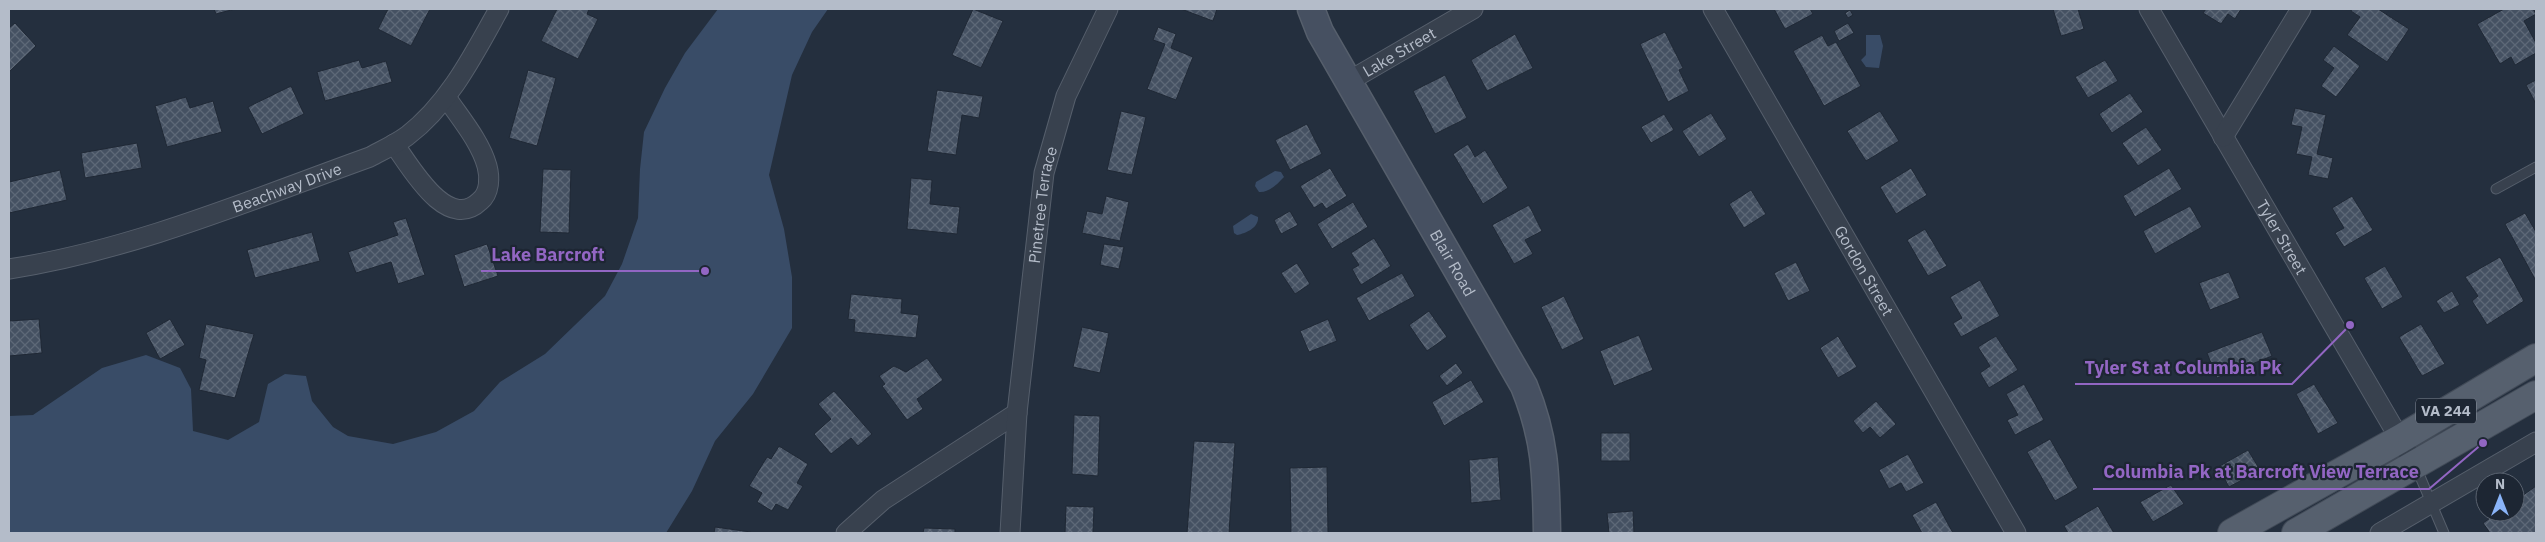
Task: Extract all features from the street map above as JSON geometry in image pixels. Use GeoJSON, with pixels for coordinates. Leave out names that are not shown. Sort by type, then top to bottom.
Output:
{"type":"FeatureCollection","features":[{"type":"Feature","properties":{"kind":"main road","name":"VA 244"},"geometry":{"type":"LineString","coordinates":[[2232,533],[2400,439],[2536,358]]}},
{"type":"Feature","properties":{"kind":"main road","name":"VA 244"},"geometry":{"type":"LineString","coordinates":[[2296,533],[2536,395]]}},
{"type":"Feature","properties":{"kind":"street","name":"Beachway Drive"},"geometry":{"type":"LineString","coordinates":[[9,269],[110,247],[170,228],[370,157],[394,144],[426,120],[446,97],[499,9]]}},
{"type":"Feature","properties":{"kind":"street","name":"Pinetree Terrace"},"geometry":{"type":"LineString","coordinates":[[1010,533],[1017,413],[1044,173],[1066,96],[1108,9]]}},
{"type":"Feature","properties":{"kind":"street","name":"Blair Road"},"geometry":{"type":"LineString","coordinates":[[1311,9],[1320,32],[1524,386],[1536,416],[1544,450],[1547,533]]}},
{"type":"Feature","properties":{"kind":"street","name":"Lake Street"},"geometry":{"type":"LineString","coordinates":[[1349,81],[1474,9]]}},
{"type":"Feature","properties":{"kind":"street","name":"Gordon Street"},"geometry":{"type":"LineString","coordinates":[[1713,9],[2016,533]]}},
{"type":"Feature","properties":{"kind":"street","name":"Tyler Street"},"geometry":{"type":"LineString","coordinates":[[2149,9],[2415,465]]}},
{"type":"Feature","properties":{"kind":"street"},"geometry":{"type":"LineString","coordinates":[[2223,137],[2301,9]]}},
{"type":"Feature","properties":{"kind":"street"},"geometry":{"type":"LineString","coordinates":[[394,144],[431,194],[440,203],[452,208],[462,209],[475,205],[482,200],[486,194],[489,182],[488,167],[483,154],[446,97]]}},
{"type":"Feature","properties":{"kind":"street"},"geometry":{"type":"LineString","coordinates":[[846,533],[883,500],[929,468],[1017,413]]}},
{"type":"Feature","properties":{"kind":"street"},"geometry":{"type":"LineString","coordinates":[[2380,533],[2433,504],[2536,442]]}},
{"type":"Feature","properties":{"kind":"lane"},"geometry":{"type":"LineString","coordinates":[[2496,189],[2536,167]]}},
{"type":"Feature","properties":{"kind":"lane"},"geometry":{"type":"LineString","coordinates":[[2415,465],[2444,533]]}},
{"type":"Feature","properties":{"kind":"water"},"geometry":{"type":"Polygon","coordinates":[[[718,9],[828,9],[812,32],[792,75],[769,175],[784,229],[792,277],[792,328],[753,394],[715,441],[692,491],[666,533],[9,533],[9,416],[33,415],[102,368],[146,355],[180,368],[191,389],[193,431],[228,440],[259,422],[268,384],[285,374],[306,376],[312,401],[333,427],[348,436],[393,444],[436,432],[474,411],[500,382],[545,354],[605,296],[622,264],[638,218],[644,132],[665,88],[685,53],[718,9]]]}},
{"type":"Feature","properties":{"kind":"water"},"geometry":{"type":"Polygon","coordinates":[[[1866,35],[1880,35],[1883,46],[1879,68],[1866,67],[1861,60],[1866,55],[1866,35]]]}},
{"type":"Feature","properties":{"kind":"water"},"geometry":{"type":"Polygon","coordinates":[[[1275,171],[1281,172],[1284,177],[1270,189],[1259,192],[1255,186],[1256,182],[1275,171]]]}},
{"type":"Feature","properties":{"kind":"water"},"geometry":{"type":"Polygon","coordinates":[[[1251,214],[1258,217],[1257,224],[1241,234],[1237,235],[1234,233],[1233,226],[1251,214]]]}},
{"type":"Feature","properties":{"kind":"building"},"geometry":{"type":"Polygon","coordinates":[[[214,9],[235,9],[216,14],[214,9]]]}},
{"type":"Feature","properties":{"kind":"building"},"geometry":{"type":"Polygon","coordinates":[[[388,9],[430,9],[411,46],[378,29],[388,9]]]}},
{"type":"Feature","properties":{"kind":"building"},"geometry":{"type":"Polygon","coordinates":[[[557,9],[589,9],[587,14],[598,19],[578,59],[541,41],[557,9]]]}},
{"type":"Feature","properties":{"kind":"building"},"geometry":{"type":"Polygon","coordinates":[[[973,9],[1003,21],[981,68],[952,55],[973,9]]]}},
{"type":"Feature","properties":{"kind":"building"},"geometry":{"type":"Polygon","coordinates":[[[1181,9],[1217,9],[1213,21],[1181,9]]]}},
{"type":"Feature","properties":{"kind":"building"},"geometry":{"type":"Polygon","coordinates":[[[1774,9],[1810,9],[1813,14],[1785,29],[1774,9]]]}},
{"type":"Feature","properties":{"kind":"building"},"geometry":{"type":"Polygon","coordinates":[[[2053,9],[2078,9],[2084,29],[2061,36],[2053,9]]]}},
{"type":"Feature","properties":{"kind":"building"},"geometry":{"type":"Polygon","coordinates":[[[2206,9],[2241,9],[2235,19],[2228,14],[2221,24],[2203,13],[2206,9]]]}},
{"type":"Feature","properties":{"kind":"building"},"geometry":{"type":"Polygon","coordinates":[[[2352,9],[2378,9],[2409,29],[2387,62],[2347,35],[2360,17],[2351,11],[2352,9]]]}},
{"type":"Feature","properties":{"kind":"building"},"geometry":{"type":"Polygon","coordinates":[[[2504,9],[2533,9],[2536,14],[2524,21],[2536,43],[2536,53],[2515,65],[2511,57],[2500,64],[2477,24],[2504,9]]]}},
{"type":"Feature","properties":{"kind":"building"},"geometry":{"type":"Polygon","coordinates":[[[1850,10],[1853,15],[1848,18],[1845,13],[1850,10]]]}},
{"type":"Feature","properties":{"kind":"building"},"geometry":{"type":"Polygon","coordinates":[[[15,23],[36,46],[9,72],[9,28],[15,23]]]}},
{"type":"Feature","properties":{"kind":"building"},"geometry":{"type":"Polygon","coordinates":[[[1848,23],[1854,33],[1839,41],[1834,31],[1848,23]]]}},
{"type":"Feature","properties":{"kind":"building"},"geometry":{"type":"Polygon","coordinates":[[[1158,27],[1176,34],[1171,48],[1193,57],[1176,100],[1147,89],[1165,44],[1153,40],[1158,27]]]}},
{"type":"Feature","properties":{"kind":"building"},"geometry":{"type":"Polygon","coordinates":[[[1665,32],[1683,68],[1679,70],[1689,91],[1668,102],[1640,44],[1665,32]]]}},
{"type":"Feature","properties":{"kind":"building"},"geometry":{"type":"Polygon","coordinates":[[[1515,34],[1533,68],[1487,91],[1471,60],[1515,34]]]}},
{"type":"Feature","properties":{"kind":"building"},"geometry":{"type":"Polygon","coordinates":[[[1822,35],[1828,46],[1836,42],[1861,86],[1824,106],[1793,51],[1822,35]]]}},
{"type":"Feature","properties":{"kind":"building"},"geometry":{"type":"Polygon","coordinates":[[[2334,46],[2360,66],[2336,97],[2321,86],[2334,68],[2323,60],[2334,46]]]}},
{"type":"Feature","properties":{"kind":"building"},"geometry":{"type":"Polygon","coordinates":[[[359,60],[362,68],[386,61],[392,82],[325,101],[317,72],[359,60]]]}},
{"type":"Feature","properties":{"kind":"building"},"geometry":{"type":"Polygon","coordinates":[[[2105,60],[2118,81],[2088,98],[2075,77],[2105,60]]]}},
{"type":"Feature","properties":{"kind":"building"},"geometry":{"type":"Polygon","coordinates":[[[528,70],[556,78],[537,146],[509,138],[528,70]]]}},
{"type":"Feature","properties":{"kind":"building"},"geometry":{"type":"Polygon","coordinates":[[[1445,75],[1467,118],[1435,134],[1413,91],[1445,75]]]}},
{"type":"Feature","properties":{"kind":"building"},"geometry":{"type":"Polygon","coordinates":[[[2536,80],[2536,104],[2526,85],[2536,80]]]}},
{"type":"Feature","properties":{"kind":"building"},"geometry":{"type":"Polygon","coordinates":[[[291,86],[304,114],[262,134],[248,107],[291,86]]]}},
{"type":"Feature","properties":{"kind":"building"},"geometry":{"type":"Polygon","coordinates":[[[937,90],[983,96],[979,118],[962,115],[956,155],[927,151],[937,90]]]}},
{"type":"Feature","properties":{"kind":"building"},"geometry":{"type":"Polygon","coordinates":[[[2130,93],[2143,112],[2112,133],[2099,114],[2130,93]]]}},
{"type":"Feature","properties":{"kind":"building"},"geometry":{"type":"Polygon","coordinates":[[[186,97],[190,108],[213,101],[222,132],[167,147],[155,106],[186,97]]]}},
{"type":"Feature","properties":{"kind":"building"},"geometry":{"type":"Polygon","coordinates":[[[2295,108],[2326,115],[2317,154],[2333,158],[2328,179],[2308,175],[2312,157],[2296,154],[2302,127],[2291,125],[2295,108]]]}},
{"type":"Feature","properties":{"kind":"building"},"geometry":{"type":"Polygon","coordinates":[[[1121,111],[1146,117],[1132,175],[1107,170],[1121,111]]]}},
{"type":"Feature","properties":{"kind":"building"},"geometry":{"type":"Polygon","coordinates":[[[1880,111],[1899,141],[1866,161],[1847,131],[1880,111]]]}},
{"type":"Feature","properties":{"kind":"building"},"geometry":{"type":"Polygon","coordinates":[[[1711,113],[1727,139],[1699,157],[1682,131],[1711,113]]]}},
{"type":"Feature","properties":{"kind":"building"},"geometry":{"type":"Polygon","coordinates":[[[1664,114],[1674,130],[1651,143],[1641,127],[1664,114]]]}},
{"type":"Feature","properties":{"kind":"building"},"geometry":{"type":"Polygon","coordinates":[[[1307,124],[1322,154],[1290,170],[1275,140],[1307,124]]]}},
{"type":"Feature","properties":{"kind":"building"},"geometry":{"type":"Polygon","coordinates":[[[2146,127],[2162,150],[2138,166],[2122,143],[2146,127]]]}},
{"type":"Feature","properties":{"kind":"building"},"geometry":{"type":"Polygon","coordinates":[[[137,143],[142,168],[85,178],[81,153],[137,143]]]}},
{"type":"Feature","properties":{"kind":"building"},"geometry":{"type":"Polygon","coordinates":[[[1468,144],[1475,157],[1485,150],[1508,188],[1483,204],[1453,154],[1468,144]]]}},
{"type":"Feature","properties":{"kind":"building"},"geometry":{"type":"Polygon","coordinates":[[[1330,168],[1347,196],[1326,209],[1322,203],[1314,208],[1300,186],[1330,168]]]}},
{"type":"Feature","properties":{"kind":"building"},"geometry":{"type":"Polygon","coordinates":[[[1911,168],[1927,195],[1896,214],[1880,187],[1911,168]]]}},
{"type":"Feature","properties":{"kind":"building"},"geometry":{"type":"Polygon","coordinates":[[[2169,168],[2182,189],[2135,217],[2123,196],[2169,168]]]}},
{"type":"Feature","properties":{"kind":"building"},"geometry":{"type":"Polygon","coordinates":[[[543,169],[571,170],[569,233],[540,232],[543,169]]]}},
{"type":"Feature","properties":{"kind":"building"},"geometry":{"type":"Polygon","coordinates":[[[60,170],[67,200],[9,213],[9,182],[60,170]]]}},
{"type":"Feature","properties":{"kind":"building"},"geometry":{"type":"Polygon","coordinates":[[[911,178],[932,180],[930,204],[960,207],[957,234],[907,229],[911,178]]]}},
{"type":"Feature","properties":{"kind":"building"},"geometry":{"type":"Polygon","coordinates":[[[1751,190],[1766,214],[1744,228],[1729,204],[1751,190]]]}},
{"type":"Feature","properties":{"kind":"building"},"geometry":{"type":"Polygon","coordinates":[[[1106,196],[1129,202],[1120,241],[1082,233],[1087,211],[1102,214],[1106,196]]]}},
{"type":"Feature","properties":{"kind":"building"},"geometry":{"type":"Polygon","coordinates":[[[2352,196],[2373,230],[2344,247],[2335,233],[2344,228],[2332,208],[2352,196]]]}},
{"type":"Feature","properties":{"kind":"building"},"geometry":{"type":"Polygon","coordinates":[[[1353,202],[1368,227],[1332,249],[1317,224],[1353,202]]]}},
{"type":"Feature","properties":{"kind":"building"},"geometry":{"type":"Polygon","coordinates":[[[1529,205],[1542,231],[1525,240],[1533,254],[1514,264],[1492,225],[1529,205]]]}},
{"type":"Feature","properties":{"kind":"building"},"geometry":{"type":"Polygon","coordinates":[[[2190,206],[2202,227],[2155,254],[2143,231],[2190,206]]]}},
{"type":"Feature","properties":{"kind":"building"},"geometry":{"type":"Polygon","coordinates":[[[1290,211],[1298,225],[1281,234],[1274,220],[1290,211]]]}},
{"type":"Feature","properties":{"kind":"building"},"geometry":{"type":"Polygon","coordinates":[[[2525,213],[2536,232],[2536,281],[2505,224],[2525,213]]]}},
{"type":"Feature","properties":{"kind":"building"},"geometry":{"type":"Polygon","coordinates":[[[406,218],[425,275],[398,284],[391,262],[356,273],[348,252],[398,235],[393,222],[406,218]]]}},
{"type":"Feature","properties":{"kind":"building"},"geometry":{"type":"Polygon","coordinates":[[[1925,229],[1947,266],[1928,276],[1907,240],[1925,229]]]}},
{"type":"Feature","properties":{"kind":"building"},"geometry":{"type":"Polygon","coordinates":[[[312,232],[320,261],[255,278],[247,250],[312,232]]]}},
{"type":"Feature","properties":{"kind":"building"},"geometry":{"type":"Polygon","coordinates":[[[1374,238],[1391,266],[1361,285],[1352,269],[1359,265],[1351,253],[1374,238]]]}},
{"type":"Feature","properties":{"kind":"building"},"geometry":{"type":"Polygon","coordinates":[[[487,244],[498,276],[464,287],[454,255],[487,244]]]}},
{"type":"Feature","properties":{"kind":"building"},"geometry":{"type":"Polygon","coordinates":[[[1104,244],[1124,247],[1119,269],[1100,265],[1104,244]]]}},
{"type":"Feature","properties":{"kind":"building"},"geometry":{"type":"Polygon","coordinates":[[[2500,257],[2524,301],[2487,325],[2472,301],[2478,296],[2465,277],[2500,257]]]}},
{"type":"Feature","properties":{"kind":"building"},"geometry":{"type":"Polygon","coordinates":[[[1796,262],[1810,291],[1788,301],[1774,273],[1796,262]]]}},
{"type":"Feature","properties":{"kind":"building"},"geometry":{"type":"Polygon","coordinates":[[[1297,263],[1310,284],[1295,294],[1281,273],[1297,263]]]}},
{"type":"Feature","properties":{"kind":"building"},"geometry":{"type":"Polygon","coordinates":[[[2385,266],[2403,297],[2382,309],[2364,278],[2385,266]]]}},
{"type":"Feature","properties":{"kind":"building"},"geometry":{"type":"Polygon","coordinates":[[[2229,272],[2240,298],[2210,310],[2199,283],[2229,272]]]}},
{"type":"Feature","properties":{"kind":"building"},"geometry":{"type":"Polygon","coordinates":[[[1402,273],[1415,296],[1369,321],[1356,298],[1402,273]]]}},
{"type":"Feature","properties":{"kind":"building"},"geometry":{"type":"Polygon","coordinates":[[[1980,280],[2000,316],[1961,337],[1953,323],[1962,318],[1950,297],[1980,280]]]}},
{"type":"Feature","properties":{"kind":"building"},"geometry":{"type":"Polygon","coordinates":[[[2452,291],[2460,305],[2444,313],[2436,301],[2452,291]]]}},
{"type":"Feature","properties":{"kind":"building"},"geometry":{"type":"Polygon","coordinates":[[[851,294],[902,299],[901,313],[919,315],[916,338],[854,332],[855,320],[848,319],[851,294]]]}},
{"type":"Feature","properties":{"kind":"building"},"geometry":{"type":"Polygon","coordinates":[[[1564,296],[1584,339],[1562,350],[1541,307],[1564,296]]]}},
{"type":"Feature","properties":{"kind":"building"},"geometry":{"type":"Polygon","coordinates":[[[1429,311],[1447,337],[1427,351],[1409,325],[1429,311]]]}},
{"type":"Feature","properties":{"kind":"building"},"geometry":{"type":"Polygon","coordinates":[[[39,319],[42,353],[9,356],[9,321],[39,319]]]}},
{"type":"Feature","properties":{"kind":"building"},"geometry":{"type":"Polygon","coordinates":[[[170,319],[185,345],[160,359],[146,333],[170,319]]]}},
{"type":"Feature","properties":{"kind":"building"},"geometry":{"type":"Polygon","coordinates":[[[1328,319],[1337,341],[1309,352],[1300,331],[1328,319]]]}},
{"type":"Feature","properties":{"kind":"building"},"geometry":{"type":"Polygon","coordinates":[[[206,324],[254,334],[235,398],[199,390],[206,360],[199,358],[206,324]]]}},
{"type":"Feature","properties":{"kind":"building"},"geometry":{"type":"Polygon","coordinates":[[[2421,324],[2445,364],[2422,376],[2399,337],[2421,324]]]}},
{"type":"Feature","properties":{"kind":"building"},"geometry":{"type":"Polygon","coordinates":[[[1082,327],[1109,333],[1100,373],[1073,367],[1082,327]]]}},
{"type":"Feature","properties":{"kind":"building"},"geometry":{"type":"Polygon","coordinates":[[[2262,332],[2272,356],[2217,378],[2207,353],[2262,332]]]}},
{"type":"Feature","properties":{"kind":"building"},"geometry":{"type":"Polygon","coordinates":[[[1639,335],[1653,370],[1614,386],[1600,351],[1639,335]]]}},
{"type":"Feature","properties":{"kind":"building"},"geometry":{"type":"Polygon","coordinates":[[[1838,336],[1857,367],[1838,378],[1820,348],[1838,336]]]}},
{"type":"Feature","properties":{"kind":"building"},"geometry":{"type":"Polygon","coordinates":[[[1996,336],[2018,370],[1989,388],[1980,373],[1990,366],[1978,347],[1996,336]]]}},
{"type":"Feature","properties":{"kind":"building"},"geometry":{"type":"Polygon","coordinates":[[[927,358],[943,380],[917,399],[923,409],[907,420],[882,386],[885,384],[879,376],[894,366],[906,372],[927,358]]]}},
{"type":"Feature","properties":{"kind":"building"},"geometry":{"type":"Polygon","coordinates":[[[1456,363],[1463,373],[1447,386],[1439,376],[1456,363]]]}},
{"type":"Feature","properties":{"kind":"building"},"geometry":{"type":"Polygon","coordinates":[[[1471,380],[1484,402],[1444,426],[1432,402],[1471,380]]]}},
{"type":"Feature","properties":{"kind":"building"},"geometry":{"type":"Polygon","coordinates":[[[2024,384],[2044,420],[2015,435],[2007,420],[2018,415],[2006,394],[2024,384]]]}},
{"type":"Feature","properties":{"kind":"building"},"geometry":{"type":"Polygon","coordinates":[[[2314,384],[2338,423],[2318,434],[2296,394],[2314,384]]]}},
{"type":"Feature","properties":{"kind":"building"},"geometry":{"type":"Polygon","coordinates":[[[834,391],[872,434],[858,446],[851,438],[831,454],[814,434],[831,419],[818,404],[834,391]]]}},
{"type":"Feature","properties":{"kind":"building"},"geometry":{"type":"Polygon","coordinates":[[[1876,401],[1896,424],[1880,438],[1870,427],[1863,433],[1853,421],[1876,401]]]}},
{"type":"Feature","properties":{"kind":"building"},"geometry":{"type":"Polygon","coordinates":[[[1074,415],[1100,416],[1098,476],[1072,474],[1074,415]]]}},
{"type":"Feature","properties":{"kind":"building"},"geometry":{"type":"Polygon","coordinates":[[[1601,433],[1630,433],[1630,461],[1601,461],[1601,433]]]}},
{"type":"Feature","properties":{"kind":"building"},"geometry":{"type":"Polygon","coordinates":[[[2050,439],[2078,488],[2055,501],[2027,452],[2050,439]]]}},
{"type":"Feature","properties":{"kind":"building"},"geometry":{"type":"Polygon","coordinates":[[[1194,441],[1235,443],[1229,533],[1187,533],[1194,441]]]}},
{"type":"Feature","properties":{"kind":"building"},"geometry":{"type":"Polygon","coordinates":[[[779,446],[808,464],[797,483],[803,486],[788,510],[776,504],[772,511],[757,502],[762,493],[749,486],[767,457],[771,459],[779,446]]]}},
{"type":"Feature","properties":{"kind":"building"},"geometry":{"type":"Polygon","coordinates":[[[2248,450],[2260,470],[2229,487],[2218,467],[2248,450]]]}},
{"type":"Feature","properties":{"kind":"building"},"geometry":{"type":"Polygon","coordinates":[[[1908,454],[1924,483],[1906,492],[1901,483],[1889,489],[1879,470],[1908,454]]]}},
{"type":"Feature","properties":{"kind":"building"},"geometry":{"type":"Polygon","coordinates":[[[1498,457],[1501,500],[1471,503],[1469,460],[1498,457]]]}},
{"type":"Feature","properties":{"kind":"building"},"geometry":{"type":"Polygon","coordinates":[[[1327,467],[1328,533],[1291,533],[1290,468],[1327,467]]]}},
{"type":"Feature","properties":{"kind":"building"},"geometry":{"type":"Polygon","coordinates":[[[2171,485],[2184,504],[2153,522],[2140,502],[2171,485]]]}},
{"type":"Feature","properties":{"kind":"building"},"geometry":{"type":"Polygon","coordinates":[[[2536,486],[2536,533],[2490,533],[2483,523],[2484,522],[2525,522],[2525,494],[2536,486]]]}},
{"type":"Feature","properties":{"kind":"building"},"geometry":{"type":"Polygon","coordinates":[[[1936,502],[1953,533],[1922,533],[1912,515],[1936,502]]]}},
{"type":"Feature","properties":{"kind":"building"},"geometry":{"type":"Polygon","coordinates":[[[1066,506],[1094,507],[1093,533],[1065,533],[1066,506]]]}},
{"type":"Feature","properties":{"kind":"building"},"geometry":{"type":"Polygon","coordinates":[[[2098,506],[2114,533],[2068,533],[2064,526],[2098,506]]]}},
{"type":"Feature","properties":{"kind":"building"},"geometry":{"type":"Polygon","coordinates":[[[1633,511],[1634,533],[1609,533],[1607,513],[1633,511]]]}},
{"type":"Feature","properties":{"kind":"building"},"geometry":{"type":"Polygon","coordinates":[[[715,527],[751,532],[751,533],[714,533],[715,527]]]}},
{"type":"Feature","properties":{"kind":"building"},"geometry":{"type":"Polygon","coordinates":[[[924,528],[955,529],[955,533],[923,533],[924,528]]]}},
{"type":"Feature","properties":{"kind":"place","name":"Lake Barcroft"},"geometry":{"type":"Point","coordinates":[705,271]}},
{"type":"Feature","properties":{"kind":"place","name":"Tyler St at Columbia Pk"},"geometry":{"type":"Point","coordinates":[2350,325]}},
{"type":"Feature","properties":{"kind":"place","name":"Columbia Pk at Barcroft View Terrace"},"geometry":{"type":"Point","coordinates":[2483,443]}}]}
